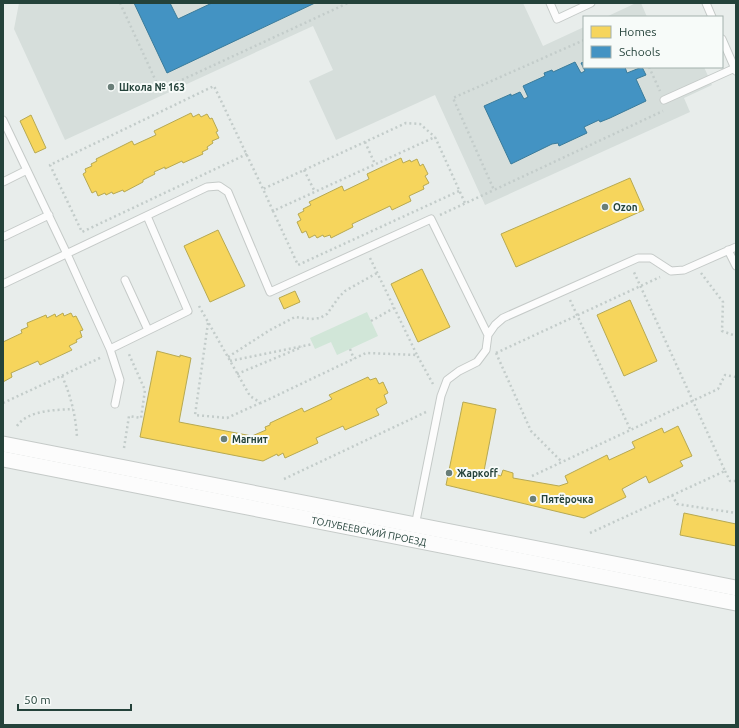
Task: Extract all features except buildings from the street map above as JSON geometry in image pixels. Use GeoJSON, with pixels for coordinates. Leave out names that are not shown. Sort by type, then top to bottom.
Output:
{"type":"FeatureCollection","features":[{"type":"Feature","properties":{"kind":"street","name":"ТОЛУБЕЕВСКИЙ ПРОЕЗД"},"geometry":{"type":"LineString","coordinates":[[3,444],[736,603]]}},
{"type":"Feature","properties":{"kind":"street","name":"ТОЛУБЕЕВСКИЙ ПРОЕЗД"},"geometry":{"type":"LineString","coordinates":[[3,459],[736,588]]}},
{"type":"Feature","properties":{"kind":"lane"},"geometry":{"type":"LineString","coordinates":[[550,3],[557,19],[591,3]]}},
{"type":"Feature","properties":{"kind":"lane"},"geometry":{"type":"LineString","coordinates":[[706,3],[712,16]]}},
{"type":"Feature","properties":{"kind":"lane"},"geometry":{"type":"LineString","coordinates":[[664,100],[735,69],[723,41]]}},
{"type":"Feature","properties":{"kind":"lane"},"geometry":{"type":"LineString","coordinates":[[3,120],[68,254],[110,349],[120,380],[114,404]]}},
{"type":"Feature","properties":{"kind":"lane"},"geometry":{"type":"LineString","coordinates":[[3,182],[27,170]]}},
{"type":"Feature","properties":{"kind":"lane"},"geometry":{"type":"LineString","coordinates":[[3,284],[207,187],[219,186],[228,192],[270,292],[431,219],[488,335]]}},
{"type":"Feature","properties":{"kind":"lane"},"geometry":{"type":"LineString","coordinates":[[3,237],[49,215]]}},
{"type":"Feature","properties":{"kind":"lane"},"geometry":{"type":"LineString","coordinates":[[110,349],[188,311],[147,216]]}},
{"type":"Feature","properties":{"kind":"lane"},"geometry":{"type":"LineString","coordinates":[[414,532],[441,396],[447,380],[459,371],[477,362],[486,350],[488,335],[495,325],[503,318],[638,258],[651,258],[671,271],[684,270],[736,247]]}},
{"type":"Feature","properties":{"kind":"lane"},"geometry":{"type":"LineString","coordinates":[[728,250],[736,266]]}},
{"type":"Feature","properties":{"kind":"lane"},"geometry":{"type":"LineString","coordinates":[[125,280],[148,330]]}},
{"type":"Feature","properties":{"kind":"path"},"geometry":{"type":"LineString","coordinates":[[120,3],[160,90],[348,3]]}},
{"type":"Feature","properties":{"kind":"path"},"geometry":{"type":"LineString","coordinates":[[494,190],[454,98],[583,40]]}},
{"type":"Feature","properties":{"kind":"path"},"geometry":{"type":"LineString","coordinates":[[431,219],[663,111],[664,100],[649,68]]}},
{"type":"Feature","properties":{"kind":"path"},"geometry":{"type":"LineString","coordinates":[[246,154],[82,232],[50,165],[214,86],[274,211],[298,265],[459,191]]}},
{"type":"Feature","properties":{"kind":"path"},"geometry":{"type":"LineString","coordinates":[[263,189],[406,123],[420,124],[435,137],[465,204]]}},
{"type":"Feature","properties":{"kind":"path"},"geometry":{"type":"LineString","coordinates":[[274,211],[435,137]]}},
{"type":"Feature","properties":{"kind":"path"},"geometry":{"type":"LineString","coordinates":[[365,142],[375,164]]}},
{"type":"Feature","properties":{"kind":"path"},"geometry":{"type":"LineString","coordinates":[[304,170],[315,192]]}},
{"type":"Feature","properties":{"kind":"path"},"geometry":{"type":"LineString","coordinates":[[366,249],[417,355],[441,396]]}},
{"type":"Feature","properties":{"kind":"path"},"geometry":{"type":"LineString","coordinates":[[629,262],[725,471],[730,481],[736,482]]}},
{"type":"Feature","properties":{"kind":"path"},"geometry":{"type":"LineString","coordinates":[[695,265],[723,302],[722,331],[736,336]]}},
{"type":"Feature","properties":{"kind":"path"},"geometry":{"type":"LineString","coordinates":[[496,353],[671,271]]}},
{"type":"Feature","properties":{"kind":"path"},"geometry":{"type":"LineString","coordinates":[[228,357],[270,330],[295,317],[311,319],[320,318],[328,314],[339,297],[345,291],[377,273]]}},
{"type":"Feature","properties":{"kind":"path"},"geometry":{"type":"LineString","coordinates":[[566,290],[631,431]]}},
{"type":"Feature","properties":{"kind":"path"},"geometry":{"type":"LineString","coordinates":[[188,311],[198,306],[250,396],[261,403]]}},
{"type":"Feature","properties":{"kind":"path"},"geometry":{"type":"LineString","coordinates":[[371,321],[394,308]]}},
{"type":"Feature","properties":{"kind":"path"},"geometry":{"type":"LineString","coordinates":[[208,322],[195,415],[227,418],[366,353],[417,355]]}},
{"type":"Feature","properties":{"kind":"path"},"geometry":{"type":"LineString","coordinates":[[488,335],[530,431],[562,462]]}},
{"type":"Feature","properties":{"kind":"path"},"geometry":{"type":"LineString","coordinates":[[230,361],[313,344]]}},
{"type":"Feature","properties":{"kind":"path"},"geometry":{"type":"LineString","coordinates":[[237,374],[308,345]]}},
{"type":"Feature","properties":{"kind":"path"},"geometry":{"type":"LineString","coordinates":[[3,403],[105,356],[110,349]]}},
{"type":"Feature","properties":{"kind":"path"},"geometry":{"type":"LineString","coordinates":[[350,349],[354,359]]}},
{"type":"Feature","properties":{"kind":"path"},"geometry":{"type":"LineString","coordinates":[[124,448],[129,416],[141,418],[145,390],[127,350]]}},
{"type":"Feature","properties":{"kind":"path"},"geometry":{"type":"LineString","coordinates":[[532,476],[718,389],[725,375],[736,377]]}},
{"type":"Feature","properties":{"kind":"path"},"geometry":{"type":"LineString","coordinates":[[62,376],[69,391],[77,425],[77,438]]}},
{"type":"Feature","properties":{"kind":"path"},"geometry":{"type":"LineString","coordinates":[[432,390],[433,384]]}},
{"type":"Feature","properties":{"kind":"path"},"geometry":{"type":"LineString","coordinates":[[17,426],[21,421],[34,414],[73,409]]}},
{"type":"Feature","properties":{"kind":"path"},"geometry":{"type":"LineString","coordinates":[[284,479],[429,411]]}},
{"type":"Feature","properties":{"kind":"path"},"geometry":{"type":"LineString","coordinates":[[590,533],[725,471]]}},
{"type":"Feature","properties":{"kind":"path"},"geometry":{"type":"LineString","coordinates":[[672,495],[677,504],[736,512]]}},
{"type":"Feature","properties":{"kind":"shaded area"},"geometry":{"type":"Polygon","coordinates":[[[19,3],[523,3],[543,46],[583,27],[583,68],[704,68],[712,85],[684,98],[690,112],[485,205],[435,95],[336,140],[309,81],[333,70],[313,26],[65,140],[14,29],[19,3]]]}},
{"type":"Feature","properties":{"kind":"shaded area"},"geometry":{"type":"Polygon","coordinates":[[[636,3],[641,3],[647,16],[608,16],[636,3]]]}},
{"type":"Feature","properties":{"kind":"green space"},"geometry":{"type":"Polygon","coordinates":[[[367,312],[378,336],[337,355],[331,342],[315,349],[310,338],[367,312]]]}},
{"type":"Feature","properties":{"kind":"place","name":"Школа № 163"},"geometry":{"type":"Point","coordinates":[111,87]}},
{"type":"Feature","properties":{"kind":"place","name":"Ozon"},"geometry":{"type":"Point","coordinates":[605,207]}},
{"type":"Feature","properties":{"kind":"place","name":"Магнит"},"geometry":{"type":"Point","coordinates":[224,439]}},
{"type":"Feature","properties":{"kind":"place","name":"Жаркoff"},"geometry":{"type":"Point","coordinates":[449,473]}},
{"type":"Feature","properties":{"kind":"place","name":"Пятёрочка"},"geometry":{"type":"Point","coordinates":[533,499]}}]}
